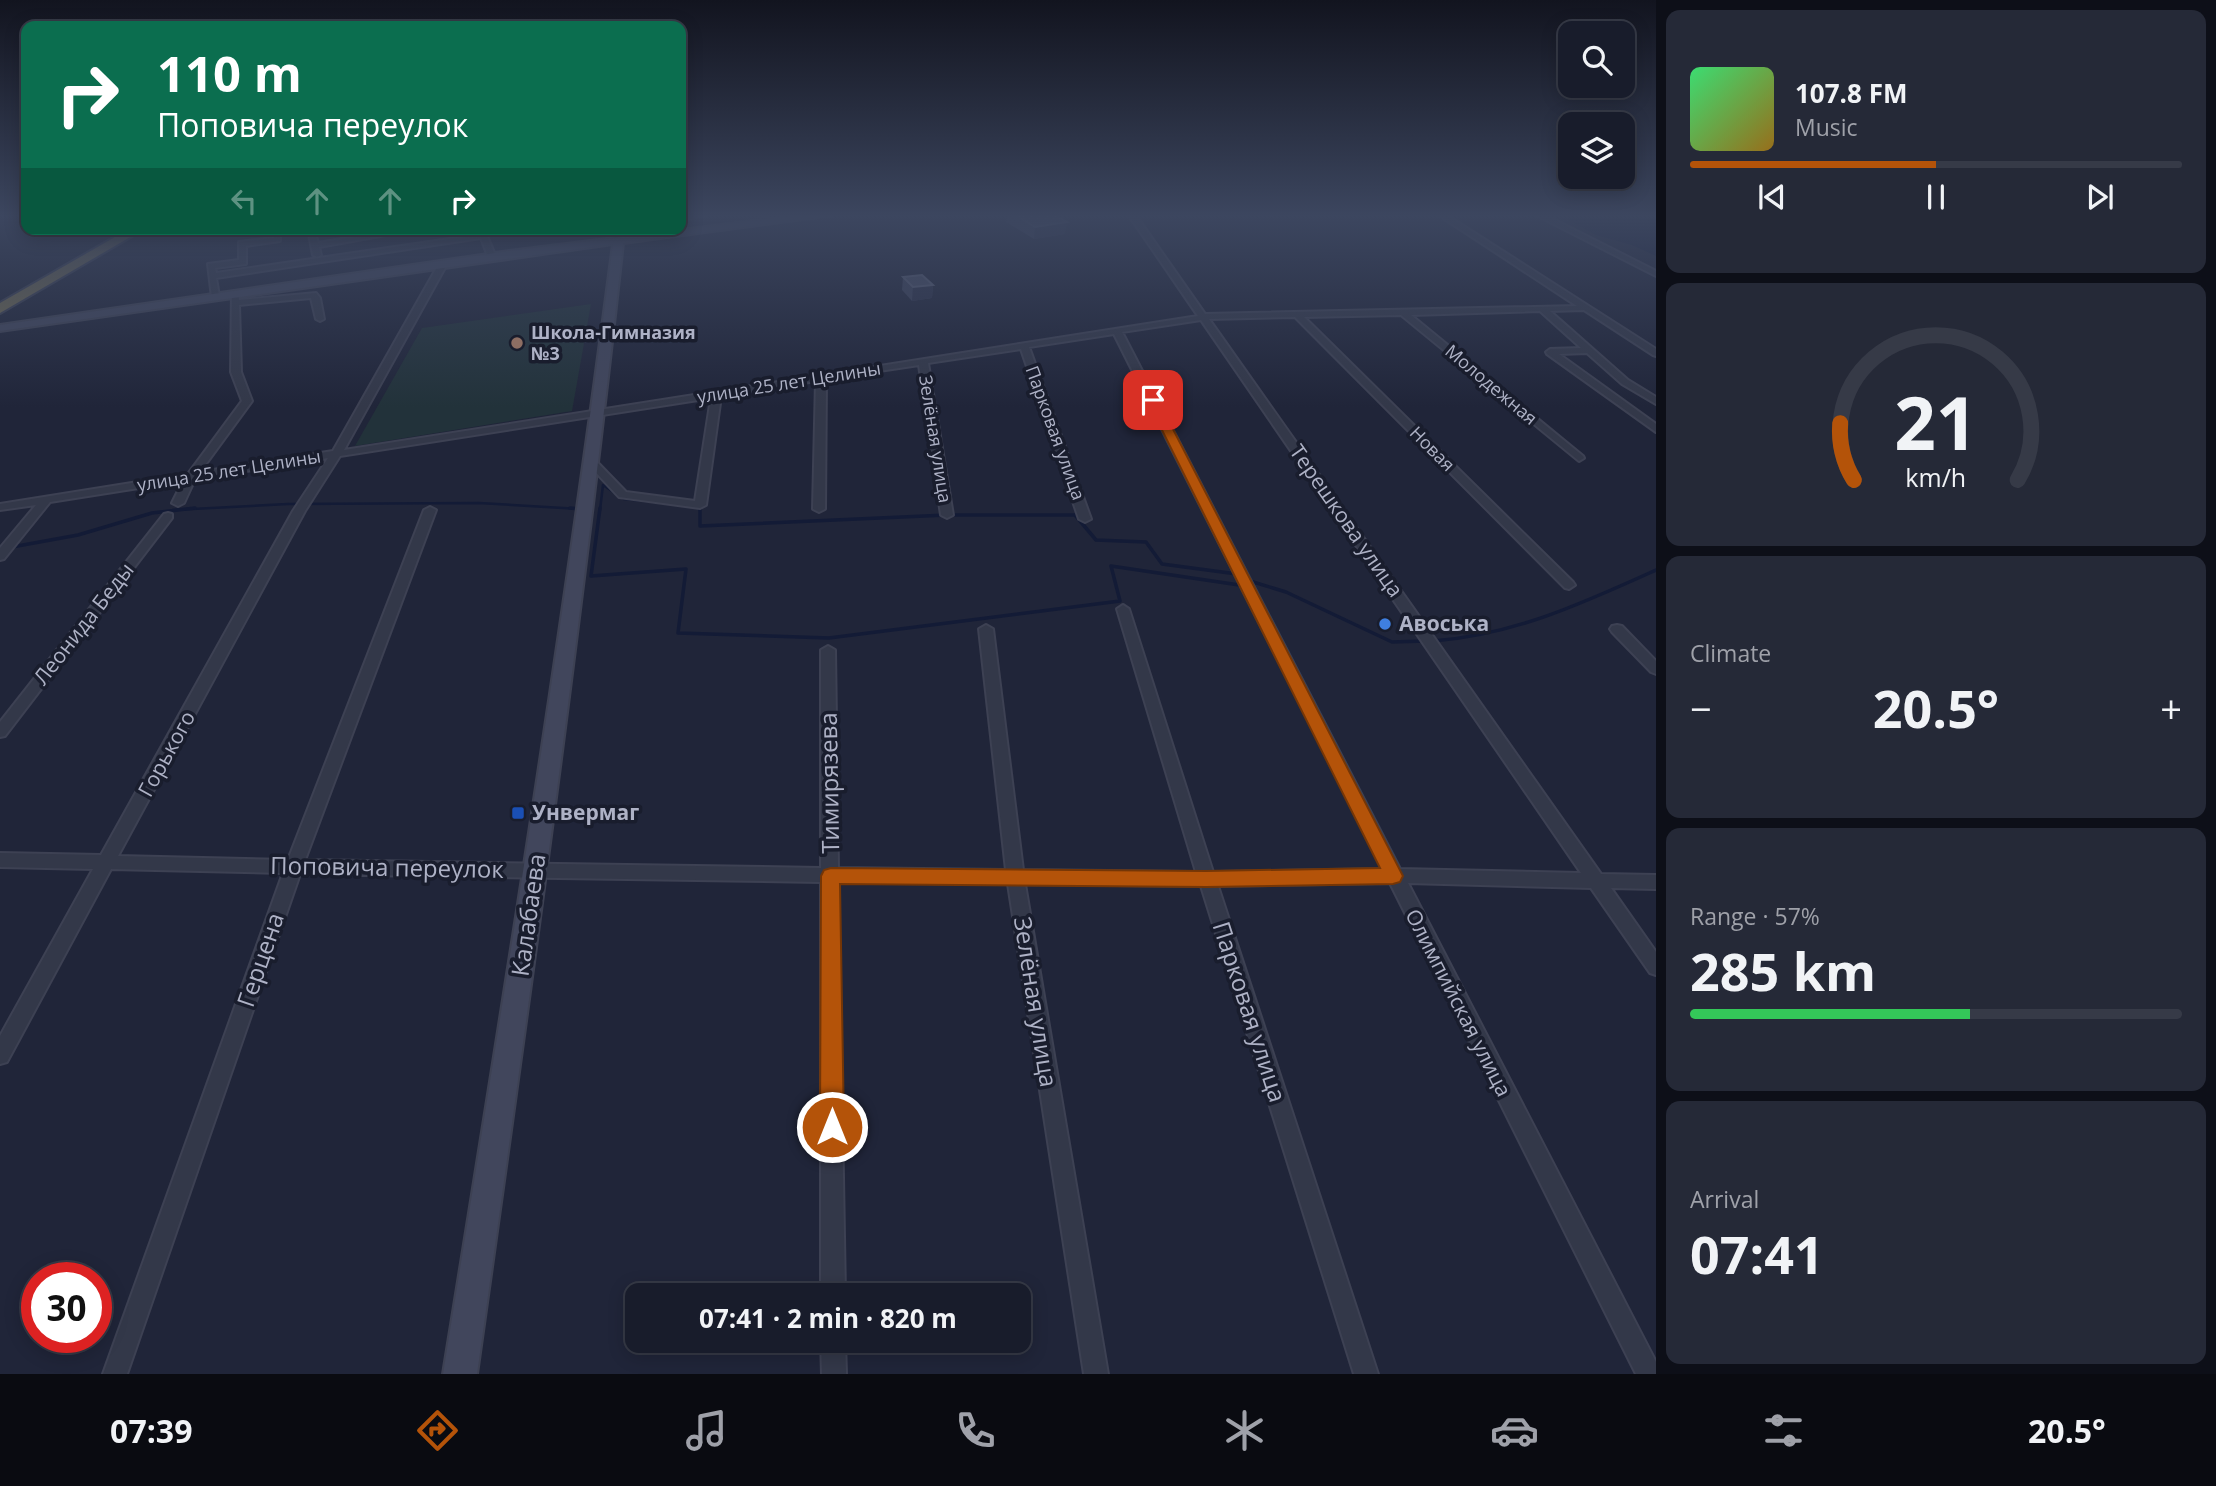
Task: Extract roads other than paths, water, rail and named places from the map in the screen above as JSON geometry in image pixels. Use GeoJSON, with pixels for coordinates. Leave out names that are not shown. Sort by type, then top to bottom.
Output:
{"type":"FeatureCollection","features":[{"type":"Feature","properties":{"kind":"highway"},"geometry":{"type":"LineString","coordinates":[[9,288],[35,278]]}},
{"type":"Feature","properties":{"kind":"highway"},"geometry":{"type":"LineString","coordinates":[[0,309],[54,278]]}},
{"type":"Feature","properties":{"kind":"street"},"geometry":{"type":"LineString","coordinates":[[212,278],[215,296]]}},
{"type":"Feature","properties":{"kind":"street"},"geometry":{"type":"LineString","coordinates":[[235,298],[357,278]]}},
{"type":"Feature","properties":{"kind":"street","name":"Горького"},"geometry":{"type":"LineString","coordinates":[[0,1055],[303,504],[348,436],[435,278]]}},
{"type":"Feature","properties":{"kind":"street","name":"Калабаева"},"geometry":{"type":"LineString","coordinates":[[460,1374],[536,872],[592,463],[612,278]]}},
{"type":"Feature","properties":{"kind":"street","name":"Терешкова улица"},"geometry":{"type":"LineString","coordinates":[[1176,278],[1656,967]]}},
{"type":"Feature","properties":{"kind":"street"},"geometry":{"type":"LineString","coordinates":[[1539,278],[1656,353]]}},
{"type":"Feature","properties":{"kind":"street"},"geometry":{"type":"LineString","coordinates":[[0,328],[215,296],[235,298],[313,295],[320,319]]}},
{"type":"Feature","properties":{"kind":"street"},"geometry":{"type":"LineString","coordinates":[[177,503],[191,477],[247,401],[236,372],[235,298]]}},
{"type":"Feature","properties":{"kind":"street","name":"улица 25 лет Целины"},"geometry":{"type":"LineString","coordinates":[[0,507],[1204,317],[1583,307]]}},
{"type":"Feature","properties":{"kind":"street"},"geometry":{"type":"LineString","coordinates":[[1541,308],[1625,382],[1656,401]]}},
{"type":"Feature","properties":{"kind":"street","name":"Молодежная"},"geometry":{"type":"LineString","coordinates":[[1403,312],[1578,458]]}},
{"type":"Feature","properties":{"kind":"street","name":"Новая"},"geometry":{"type":"LineString","coordinates":[[1296,314],[1569,584]]}},
{"type":"Feature","properties":{"kind":"street","name":"Олимпийская улица"},"geometry":{"type":"LineString","coordinates":[[1117,331],[1649,1374]]}},
{"type":"Feature","properties":{"kind":"street","name":"Парковая улица"},"geometry":{"type":"LineString","coordinates":[[1024,346],[1085,519]]}},
{"type":"Feature","properties":{"kind":"street"},"geometry":{"type":"LineString","coordinates":[[1588,350],[1550,352],[1656,429]]}},
{"type":"Feature","properties":{"kind":"street","name":"Зелёная улица"},"geometry":{"type":"LineString","coordinates":[[923,362],[947,515]]}},
{"type":"Feature","properties":{"kind":"street"},"geometry":{"type":"LineString","coordinates":[[820,509],[821,378]]}},
{"type":"Feature","properties":{"kind":"street"},"geometry":{"type":"LineString","coordinates":[[592,463],[623,495],[700,505],[716,395]]}},
{"type":"Feature","properties":{"kind":"street"},"geometry":{"type":"LineString","coordinates":[[0,556],[46,500]]}},
{"type":"Feature","properties":{"kind":"street","name":"Герцена"},"geometry":{"type":"LineString","coordinates":[[115,1374],[294,866],[430,510]]}},
{"type":"Feature","properties":{"kind":"street","name":"Леонида Беды"},"geometry":{"type":"LineString","coordinates":[[0,732],[168,516]]}},
{"type":"Feature","properties":{"kind":"street","name":"Парковая улица"},"geometry":{"type":"LineString","coordinates":[[1123,609],[1206,879],[1366,1374]]}},
{"type":"Feature","properties":{"kind":"street","name":"Зелёная улица"},"geometry":{"type":"LineString","coordinates":[[986,629],[1015,876],[1096,1374]]}},
{"type":"Feature","properties":{"kind":"street"},"geometry":{"type":"LineString","coordinates":[[1617,629],[1656,669]]}},
{"type":"Feature","properties":{"kind":"street","name":"Тимирязева"},"geometry":{"type":"LineString","coordinates":[[828,650],[833,1283]]}},
{"type":"Feature","properties":{"kind":"street","name":"Поповича переулок"},"geometry":{"type":"LineString","coordinates":[[0,860],[831,876],[1206,879],[1393,876],[1656,882]]}},
{"type":"Feature","properties":{"kind":"street"},"geometry":{"type":"LineString","coordinates":[[833,1353],[834,1374]]}},
{"type":"Feature","properties":{"kind":"waterway"},"geometry":{"type":"LineString","coordinates":[[600,508],[591,576],[686,569],[678,633],[829,638],[1120,601],[1111,566],[1246,586],[1237,574],[1162,564],[1146,542],[1096,540],[1075,515],[947,515],[700,526],[700,507],[624,499],[603,485],[600,510]]}},
{"type":"Feature","properties":{"kind":"waterway"},"geometry":{"type":"LineString","coordinates":[[182,510],[288,504],[479,503],[580,509],[570,508]]}},
{"type":"Feature","properties":{"kind":"waterway"},"geometry":{"type":"LineString","coordinates":[[182,510],[195,508]]}},
{"type":"Feature","properties":{"kind":"waterway"},"geometry":{"type":"LineString","coordinates":[[173,510],[182,510]]}},
{"type":"Feature","properties":{"kind":"waterway"},"geometry":{"type":"LineString","coordinates":[[12,547],[78,535],[152,513],[182,510]]}},
{"type":"Feature","properties":{"kind":"waterway"},"geometry":{"type":"LineString","coordinates":[[1433,641],[1463,638],[1520,625],[1548,616],[1656,570]]}},
{"type":"Feature","properties":{"kind":"waterway"},"geometry":{"type":"LineString","coordinates":[[1250,581],[1286,592],[1392,642],[1425,641]]}},
{"type":"Feature","properties":{"kind":"place","name":"Школа-Гимназия №3"},"geometry":{"type":"Point","coordinates":[517,343]}},
{"type":"Feature","properties":{"kind":"place","name":"Авоська"},"geometry":{"type":"Point","coordinates":[1385,624]}},
{"type":"Feature","properties":{"kind":"place","name":"Унвермаг"},"geometry":{"type":"Point","coordinates":[518,813]}}]}
